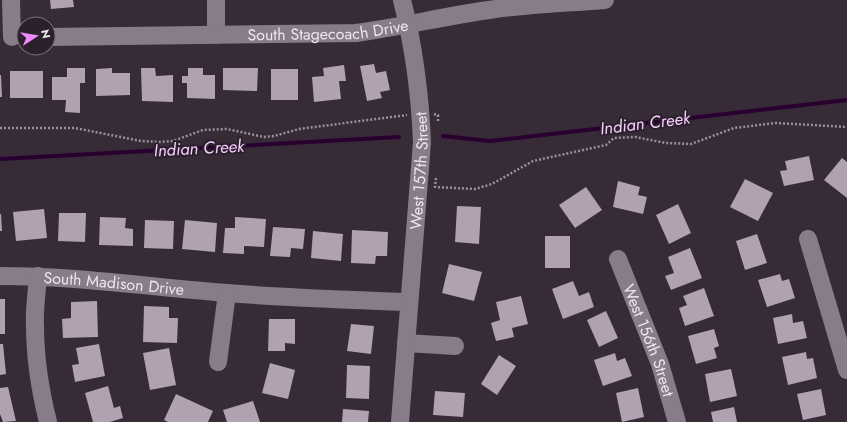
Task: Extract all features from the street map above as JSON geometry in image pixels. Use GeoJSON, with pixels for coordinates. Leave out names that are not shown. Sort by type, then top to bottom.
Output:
{"type":"FeatureCollection","features":[{"type":"Feature","properties":{"kind":"street"},"geometry":{"type":"LineString","coordinates":[[11,0],[12,37]]}},
{"type":"Feature","properties":{"kind":"street"},"geometry":{"type":"LineString","coordinates":[[216,0],[216,35]]}},
{"type":"Feature","properties":{"kind":"street","name":"West 157th Street"},"geometry":{"type":"LineString","coordinates":[[400,422],[422,142],[429,114],[414,58],[402,0]]}},
{"type":"Feature","properties":{"kind":"street","name":"South Stagecoach Drive"},"geometry":{"type":"LineString","coordinates":[[56,37],[356,33],[491,9],[576,1],[606,0]]}},
{"type":"Feature","properties":{"kind":"street"},"geometry":{"type":"LineString","coordinates":[[808,239],[847,370]]}},
{"type":"Feature","properties":{"kind":"street","name":"West 156th Street"},"geometry":{"type":"LineString","coordinates":[[618,259],[660,364],[677,422]]}},
{"type":"Feature","properties":{"kind":"street","name":"South Madison Drive"},"geometry":{"type":"LineString","coordinates":[[0,276],[69,278],[286,297],[409,302]]}},
{"type":"Feature","properties":{"kind":"street"},"geometry":{"type":"LineString","coordinates":[[38,276],[35,324],[36,346],[42,397],[48,422]]}},
{"type":"Feature","properties":{"kind":"street"},"geometry":{"type":"LineString","coordinates":[[218,362],[227,293]]}},
{"type":"Feature","properties":{"kind":"street"},"geometry":{"type":"LineString","coordinates":[[406,343],[455,346]]}},
{"type":"Feature","properties":{"kind":"path"},"geometry":{"type":"LineString","coordinates":[[0,128],[75,128],[141,141],[160,142],[173,141],[203,130],[226,129],[264,137],[274,136],[299,129],[429,114]]}},
{"type":"Feature","properties":{"kind":"path"},"geometry":{"type":"LineString","coordinates":[[436,187],[476,189],[492,184],[533,161],[606,144],[614,138],[635,137],[666,143],[690,144],[734,128],[776,123],[841,125],[847,127]]}},
{"type":"Feature","properties":{"kind":"building"},"geometry":{"type":"Polygon","coordinates":[[[50,0],[73,0],[74,7],[51,9],[50,0]]]}},
{"type":"Feature","properties":{"kind":"building"},"geometry":{"type":"Polygon","coordinates":[[[374,64],[376,73],[386,71],[390,90],[380,92],[382,98],[367,101],[360,66],[374,64]]]}},
{"type":"Feature","properties":{"kind":"building"},"geometry":{"type":"Polygon","coordinates":[[[344,65],[346,81],[339,81],[341,99],[314,102],[312,77],[324,76],[323,68],[344,65]]]}},
{"type":"Feature","properties":{"kind":"building"},"geometry":{"type":"Polygon","coordinates":[[[67,68],[85,68],[85,83],[80,83],[80,113],[65,112],[66,100],[52,100],[52,77],[67,77],[67,68]]]}},
{"type":"Feature","properties":{"kind":"building"},"geometry":{"type":"Polygon","coordinates":[[[112,68],[112,73],[130,73],[130,95],[96,96],[96,69],[112,68]]]}},
{"type":"Feature","properties":{"kind":"building"},"geometry":{"type":"Polygon","coordinates":[[[141,68],[155,68],[156,76],[173,75],[173,102],[142,101],[141,68]]]}},
{"type":"Feature","properties":{"kind":"building"},"geometry":{"type":"Polygon","coordinates":[[[188,68],[203,68],[203,75],[215,75],[215,99],[187,98],[187,83],[182,83],[182,76],[188,76],[188,68]]]}},
{"type":"Feature","properties":{"kind":"building"},"geometry":{"type":"Polygon","coordinates":[[[223,68],[258,68],[257,91],[223,90],[223,68]]]}},
{"type":"Feature","properties":{"kind":"building"},"geometry":{"type":"Polygon","coordinates":[[[271,69],[298,69],[298,100],[271,100],[271,69]]]}},
{"type":"Feature","properties":{"kind":"building"},"geometry":{"type":"Polygon","coordinates":[[[10,71],[43,71],[43,98],[10,98],[10,71]]]}},
{"type":"Feature","properties":{"kind":"building"},"geometry":{"type":"Polygon","coordinates":[[[1,75],[2,97],[0,97],[1,75]]]}},
{"type":"Feature","properties":{"kind":"building"},"geometry":{"type":"Polygon","coordinates":[[[809,156],[814,180],[784,186],[780,171],[787,170],[785,161],[809,156]]]}},
{"type":"Feature","properties":{"kind":"building"},"geometry":{"type":"Polygon","coordinates":[[[842,158],[847,162],[847,198],[824,180],[842,158]]]}},
{"type":"Feature","properties":{"kind":"building"},"geometry":{"type":"Polygon","coordinates":[[[745,179],[773,193],[758,221],[730,207],[745,179]]]}},
{"type":"Feature","properties":{"kind":"building"},"geometry":{"type":"Polygon","coordinates":[[[618,181],[640,187],[638,195],[647,197],[643,214],[613,207],[618,181]]]}},
{"type":"Feature","properties":{"kind":"building"},"geometry":{"type":"Polygon","coordinates":[[[586,187],[602,210],[575,228],[559,205],[586,187]]]}},
{"type":"Feature","properties":{"kind":"building"},"geometry":{"type":"Polygon","coordinates":[[[678,204],[691,233],[669,244],[656,215],[678,204]]]}},
{"type":"Feature","properties":{"kind":"building"},"geometry":{"type":"Polygon","coordinates":[[[457,206],[481,207],[479,244],[455,242],[457,206]]]}},
{"type":"Feature","properties":{"kind":"building"},"geometry":{"type":"Polygon","coordinates":[[[44,209],[47,238],[16,241],[13,212],[44,209]]]}},
{"type":"Feature","properties":{"kind":"building"},"geometry":{"type":"Polygon","coordinates":[[[59,213],[86,213],[85,242],[58,241],[59,213]]]}},
{"type":"Feature","properties":{"kind":"building"},"geometry":{"type":"Polygon","coordinates":[[[1,214],[2,231],[0,231],[1,214]]]}},
{"type":"Feature","properties":{"kind":"building"},"geometry":{"type":"Polygon","coordinates":[[[100,217],[126,218],[125,228],[133,229],[133,246],[99,245],[100,217]]]}},
{"type":"Feature","properties":{"kind":"building"},"geometry":{"type":"Polygon","coordinates":[[[235,217],[266,219],[264,247],[244,246],[244,254],[223,253],[225,228],[235,228],[235,217]]]}},
{"type":"Feature","properties":{"kind":"building"},"geometry":{"type":"Polygon","coordinates":[[[145,220],[174,221],[173,249],[144,248],[145,220]]]}},
{"type":"Feature","properties":{"kind":"building"},"geometry":{"type":"Polygon","coordinates":[[[185,220],[217,223],[215,252],[182,249],[185,220]]]}},
{"type":"Feature","properties":{"kind":"building"},"geometry":{"type":"Polygon","coordinates":[[[273,227],[305,229],[303,249],[291,248],[290,257],[270,256],[273,227]]]}},
{"type":"Feature","properties":{"kind":"building"},"geometry":{"type":"Polygon","coordinates":[[[352,230],[388,232],[387,256],[376,256],[375,264],[351,263],[352,230]]]}},
{"type":"Feature","properties":{"kind":"building"},"geometry":{"type":"Polygon","coordinates":[[[313,231],[343,234],[341,261],[311,258],[313,231]]]}},
{"type":"Feature","properties":{"kind":"building"},"geometry":{"type":"Polygon","coordinates":[[[757,234],[767,263],[745,270],[736,241],[757,234]]]}},
{"type":"Feature","properties":{"kind":"building"},"geometry":{"type":"Polygon","coordinates":[[[545,236],[570,236],[570,268],[545,268],[545,236]]]}},
{"type":"Feature","properties":{"kind":"building"},"geometry":{"type":"Polygon","coordinates":[[[690,248],[702,278],[671,290],[665,276],[674,273],[668,257],[690,248]]]}},
{"type":"Feature","properties":{"kind":"building"},"geometry":{"type":"Polygon","coordinates":[[[449,264],[482,272],[474,301],[442,293],[449,264]]]}},
{"type":"Feature","properties":{"kind":"building"},"geometry":{"type":"Polygon","coordinates":[[[780,274],[782,281],[789,279],[795,298],[767,307],[758,280],[780,274]]]}},
{"type":"Feature","properties":{"kind":"building"},"geometry":{"type":"Polygon","coordinates":[[[573,281],[579,296],[589,292],[594,307],[563,319],[552,289],[573,281]]]}},
{"type":"Feature","properties":{"kind":"building"},"geometry":{"type":"Polygon","coordinates":[[[704,288],[714,316],[685,326],[679,308],[687,305],[683,296],[704,288]]]}},
{"type":"Feature","properties":{"kind":"building"},"geometry":{"type":"Polygon","coordinates":[[[521,296],[528,324],[512,328],[514,337],[496,341],[491,323],[500,320],[496,302],[521,296]]]}},
{"type":"Feature","properties":{"kind":"building"},"geometry":{"type":"Polygon","coordinates":[[[0,299],[5,299],[5,334],[0,334],[0,299]]]}},
{"type":"Feature","properties":{"kind":"building"},"geometry":{"type":"Polygon","coordinates":[[[97,301],[98,337],[63,338],[62,319],[71,318],[71,302],[97,301]]]}},
{"type":"Feature","properties":{"kind":"building"},"geometry":{"type":"Polygon","coordinates":[[[144,306],[169,307],[169,318],[178,318],[177,343],[143,342],[144,306]]]}},
{"type":"Feature","properties":{"kind":"building"},"geometry":{"type":"Polygon","coordinates":[[[606,311],[618,338],[599,347],[587,320],[606,311]]]}},
{"type":"Feature","properties":{"kind":"building"},"geometry":{"type":"Polygon","coordinates":[[[792,314],[793,323],[803,321],[807,338],[778,344],[773,318],[792,314]]]}},
{"type":"Feature","properties":{"kind":"building"},"geometry":{"type":"Polygon","coordinates":[[[269,319],[295,319],[295,344],[285,343],[285,351],[268,351],[269,319]]]}},
{"type":"Feature","properties":{"kind":"building"},"geometry":{"type":"Polygon","coordinates":[[[351,324],[374,326],[371,354],[347,351],[351,324]]]}},
{"type":"Feature","properties":{"kind":"building"},"geometry":{"type":"Polygon","coordinates":[[[714,329],[719,346],[714,348],[717,358],[696,364],[688,336],[714,329]]]}},
{"type":"Feature","properties":{"kind":"building"},"geometry":{"type":"Polygon","coordinates":[[[0,344],[3,344],[6,374],[0,375],[0,344]]]}},
{"type":"Feature","properties":{"kind":"building"},"geometry":{"type":"Polygon","coordinates":[[[99,344],[105,376],[75,382],[72,365],[79,364],[76,348],[99,344]]]}},
{"type":"Feature","properties":{"kind":"building"},"geometry":{"type":"Polygon","coordinates":[[[169,348],[176,385],[150,390],[143,353],[169,348]]]}},
{"type":"Feature","properties":{"kind":"building"},"geometry":{"type":"Polygon","coordinates":[[[806,352],[807,359],[813,358],[817,378],[788,385],[782,357],[806,352]]]}},
{"type":"Feature","properties":{"kind":"building"},"geometry":{"type":"Polygon","coordinates":[[[615,353],[617,361],[625,358],[632,376],[603,386],[594,360],[615,353]]]}},
{"type":"Feature","properties":{"kind":"building"},"geometry":{"type":"Polygon","coordinates":[[[499,355],[516,366],[497,395],[481,384],[499,355]]]}},
{"type":"Feature","properties":{"kind":"building"},"geometry":{"type":"Polygon","coordinates":[[[270,363],[295,370],[288,399],[262,393],[270,363]]]}},
{"type":"Feature","properties":{"kind":"building"},"geometry":{"type":"Polygon","coordinates":[[[347,365],[370,366],[369,399],[346,398],[347,365]]]}},
{"type":"Feature","properties":{"kind":"building"},"geometry":{"type":"Polygon","coordinates":[[[731,369],[737,396],[710,402],[705,374],[731,369]]]}},
{"type":"Feature","properties":{"kind":"building"},"geometry":{"type":"Polygon","coordinates":[[[108,386],[114,408],[120,406],[123,418],[110,422],[93,422],[85,393],[108,386]]]}},
{"type":"Feature","properties":{"kind":"building"},"geometry":{"type":"Polygon","coordinates":[[[8,387],[16,421],[3,422],[0,414],[0,388],[8,387]]]}},
{"type":"Feature","properties":{"kind":"building"},"geometry":{"type":"Polygon","coordinates":[[[638,388],[644,417],[622,422],[616,393],[638,388]]]}},
{"type":"Feature","properties":{"kind":"building"},"geometry":{"type":"Polygon","coordinates":[[[821,389],[826,415],[803,420],[797,394],[821,389]]]}},
{"type":"Feature","properties":{"kind":"building"},"geometry":{"type":"Polygon","coordinates":[[[435,391],[465,393],[463,417],[433,415],[435,391]]]}},
{"type":"Feature","properties":{"kind":"building"},"geometry":{"type":"Polygon","coordinates":[[[176,394],[213,411],[208,422],[168,422],[164,420],[176,394]]]}},
{"type":"Feature","properties":{"kind":"building"},"geometry":{"type":"Polygon","coordinates":[[[253,401],[260,422],[227,422],[223,410],[253,401]]]}},
{"type":"Feature","properties":{"kind":"building"},"geometry":{"type":"Polygon","coordinates":[[[734,407],[737,422],[713,422],[711,412],[734,407]]]}},
{"type":"Feature","properties":{"kind":"building"},"geometry":{"type":"Polygon","coordinates":[[[343,409],[369,411],[368,422],[342,422],[343,409]]]}},
{"type":"Feature","properties":{"kind":"waterway","name":"Indian Creek"},"geometry":{"type":"LineString","coordinates":[[443,136],[490,141],[847,100]]}},
{"type":"Feature","properties":{"kind":"waterway","name":"Indian Creek"},"geometry":{"type":"LineString","coordinates":[[0,159],[399,137]]}}]}
